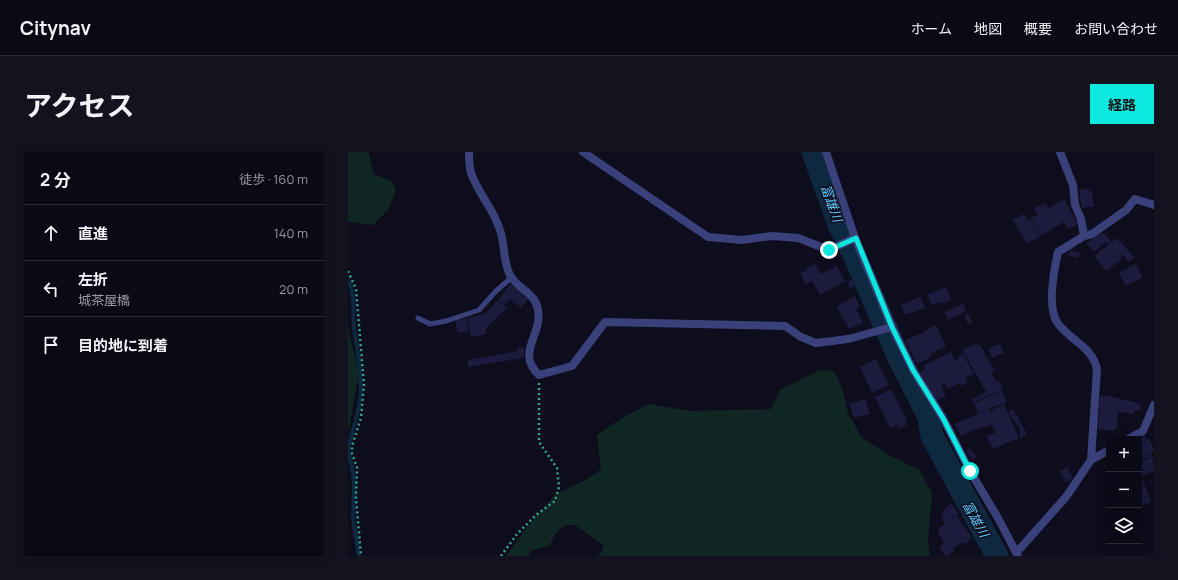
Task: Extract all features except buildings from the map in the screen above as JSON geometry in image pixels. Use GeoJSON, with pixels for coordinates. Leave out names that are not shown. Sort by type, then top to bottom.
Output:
{"type":"FeatureCollection","features":[{"type":"Feature","properties":{"kind":"street"},"geometry":{"type":"LineString","coordinates":[[469,152],[471,173],[501,231],[509,273],[512,278],[532,296],[538,309],[538,320],[528,357],[533,369],[539,375],[572,366],[605,322],[784,326],[801,337],[816,343],[848,339],[892,327]]}},
{"type":"Feature","properties":{"kind":"street"},"geometry":{"type":"LineString","coordinates":[[583,152],[708,237],[742,240],[772,236],[798,238],[829,250],[853,239]]}},
{"type":"Feature","properties":{"kind":"street"},"geometry":{"type":"LineString","coordinates":[[826,152],[853,239],[892,327],[913,370],[943,418],[970,471],[1017,554],[1066,497],[1091,460],[1106,452]]}},
{"type":"Feature","properties":{"kind":"street"},"geometry":{"type":"LineString","coordinates":[[1060,152],[1073,185],[1075,205],[1081,219],[1084,236]]}},
{"type":"Feature","properties":{"kind":"street"},"geometry":{"type":"LineString","coordinates":[[1091,460],[1097,375],[1095,359],[1085,347],[1058,325],[1053,313],[1053,285],[1058,252],[1084,236],[1092,234],[1126,210],[1135,199],[1154,205]]}},
{"type":"Feature","properties":{"kind":"street"},"geometry":{"type":"LineString","coordinates":[[1134,436],[1143,431],[1154,405]]}},
{"type":"Feature","properties":{"kind":"lane"},"geometry":{"type":"LineString","coordinates":[[418,318],[430,324],[452,319],[479,310],[495,292],[512,278]]}},
{"type":"Feature","properties":{"kind":"path"},"geometry":{"type":"LineString","coordinates":[[348,271],[356,289],[364,378],[361,418],[352,446],[352,454],[357,467],[356,499],[361,556]]}},
{"type":"Feature","properties":{"kind":"path"},"geometry":{"type":"LineString","coordinates":[[501,556],[517,534],[536,515],[555,501],[559,487],[557,468],[539,442],[539,375]]}},
{"type":"Feature","properties":{"kind":"green space"},"geometry":{"type":"Polygon","coordinates":[[[348,152],[368,152],[374,174],[392,181],[396,191],[388,210],[373,225],[348,222],[348,152]]]}},
{"type":"Feature","properties":{"kind":"green space"},"geometry":{"type":"Polygon","coordinates":[[[348,327],[359,374],[348,433],[348,327]]]}},
{"type":"Feature","properties":{"kind":"green space"},"geometry":{"type":"Polygon","coordinates":[[[820,370],[834,371],[843,391],[848,413],[862,438],[891,456],[919,470],[932,493],[928,542],[930,556],[596,556],[601,553],[604,545],[575,525],[566,525],[555,534],[550,545],[531,551],[528,556],[506,556],[527,527],[556,494],[586,480],[601,469],[597,435],[620,419],[649,404],[690,411],[771,409],[780,390],[820,370]]]}},
{"type":"Feature","properties":{"kind":"waterway","name":"富雄川"},"geometry":{"type":"LineString","coordinates":[[813,152],[840,227],[855,257],[897,354],[929,417],[932,436],[997,556]]}},
{"type":"Feature","properties":{"kind":"waterway"},"geometry":{"type":"LineString","coordinates":[[348,280],[353,298],[354,328],[360,366],[361,389],[358,412],[348,449]]}},
{"type":"Feature","properties":{"kind":"waterway"},"geometry":{"type":"LineString","coordinates":[[348,452],[354,482],[353,519],[359,556]]}},
{"type":"Feature","properties":{"kind":"route"},"geometry":{"type":"LineString","coordinates":[[829,250],[856,238],[892,327],[913,370],[943,418],[970,471]]}}]}
